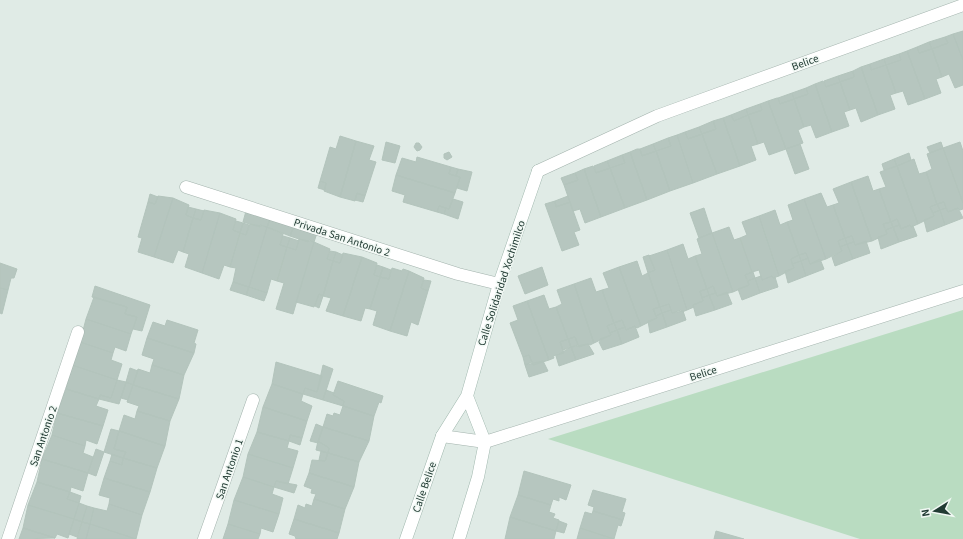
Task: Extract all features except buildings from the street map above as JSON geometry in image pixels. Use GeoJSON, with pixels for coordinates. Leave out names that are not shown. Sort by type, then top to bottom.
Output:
{"type":"FeatureCollection","features":[{"type":"Feature","properties":{"kind":"street","name":"Belice"},"geometry":{"type":"LineString","coordinates":[[538,171],[657,116],[963,5]]}},
{"type":"Feature","properties":{"kind":"street","name":"Calle Solidaridad Xochimilco"},"geometry":{"type":"LineString","coordinates":[[442,436],[467,396],[499,284],[538,171]]}},
{"type":"Feature","properties":{"kind":"street","name":"Privada San Antonio 2"},"geometry":{"type":"LineString","coordinates":[[186,187],[458,274],[499,284]]}},
{"type":"Feature","properties":{"kind":"street","name":"Belice"},"geometry":{"type":"LineString","coordinates":[[442,436],[485,442],[963,291]]}},
{"type":"Feature","properties":{"kind":"street","name":"San Antonio 2"},"geometry":{"type":"LineString","coordinates":[[8,539],[78,332]]}},
{"type":"Feature","properties":{"kind":"street"},"geometry":{"type":"LineString","coordinates":[[459,539],[478,477],[485,442],[467,396]]}},
{"type":"Feature","properties":{"kind":"street","name":"San Antonio 1"},"geometry":{"type":"LineString","coordinates":[[204,539],[253,400]]}},
{"type":"Feature","properties":{"kind":"street","name":"Calle Belice"},"geometry":{"type":"LineString","coordinates":[[406,539],[442,436]]}},
{"type":"Feature","properties":{"kind":"green space"},"geometry":{"type":"Polygon","coordinates":[[[963,310],[963,539],[860,539],[548,439],[963,310]]]}}]}
